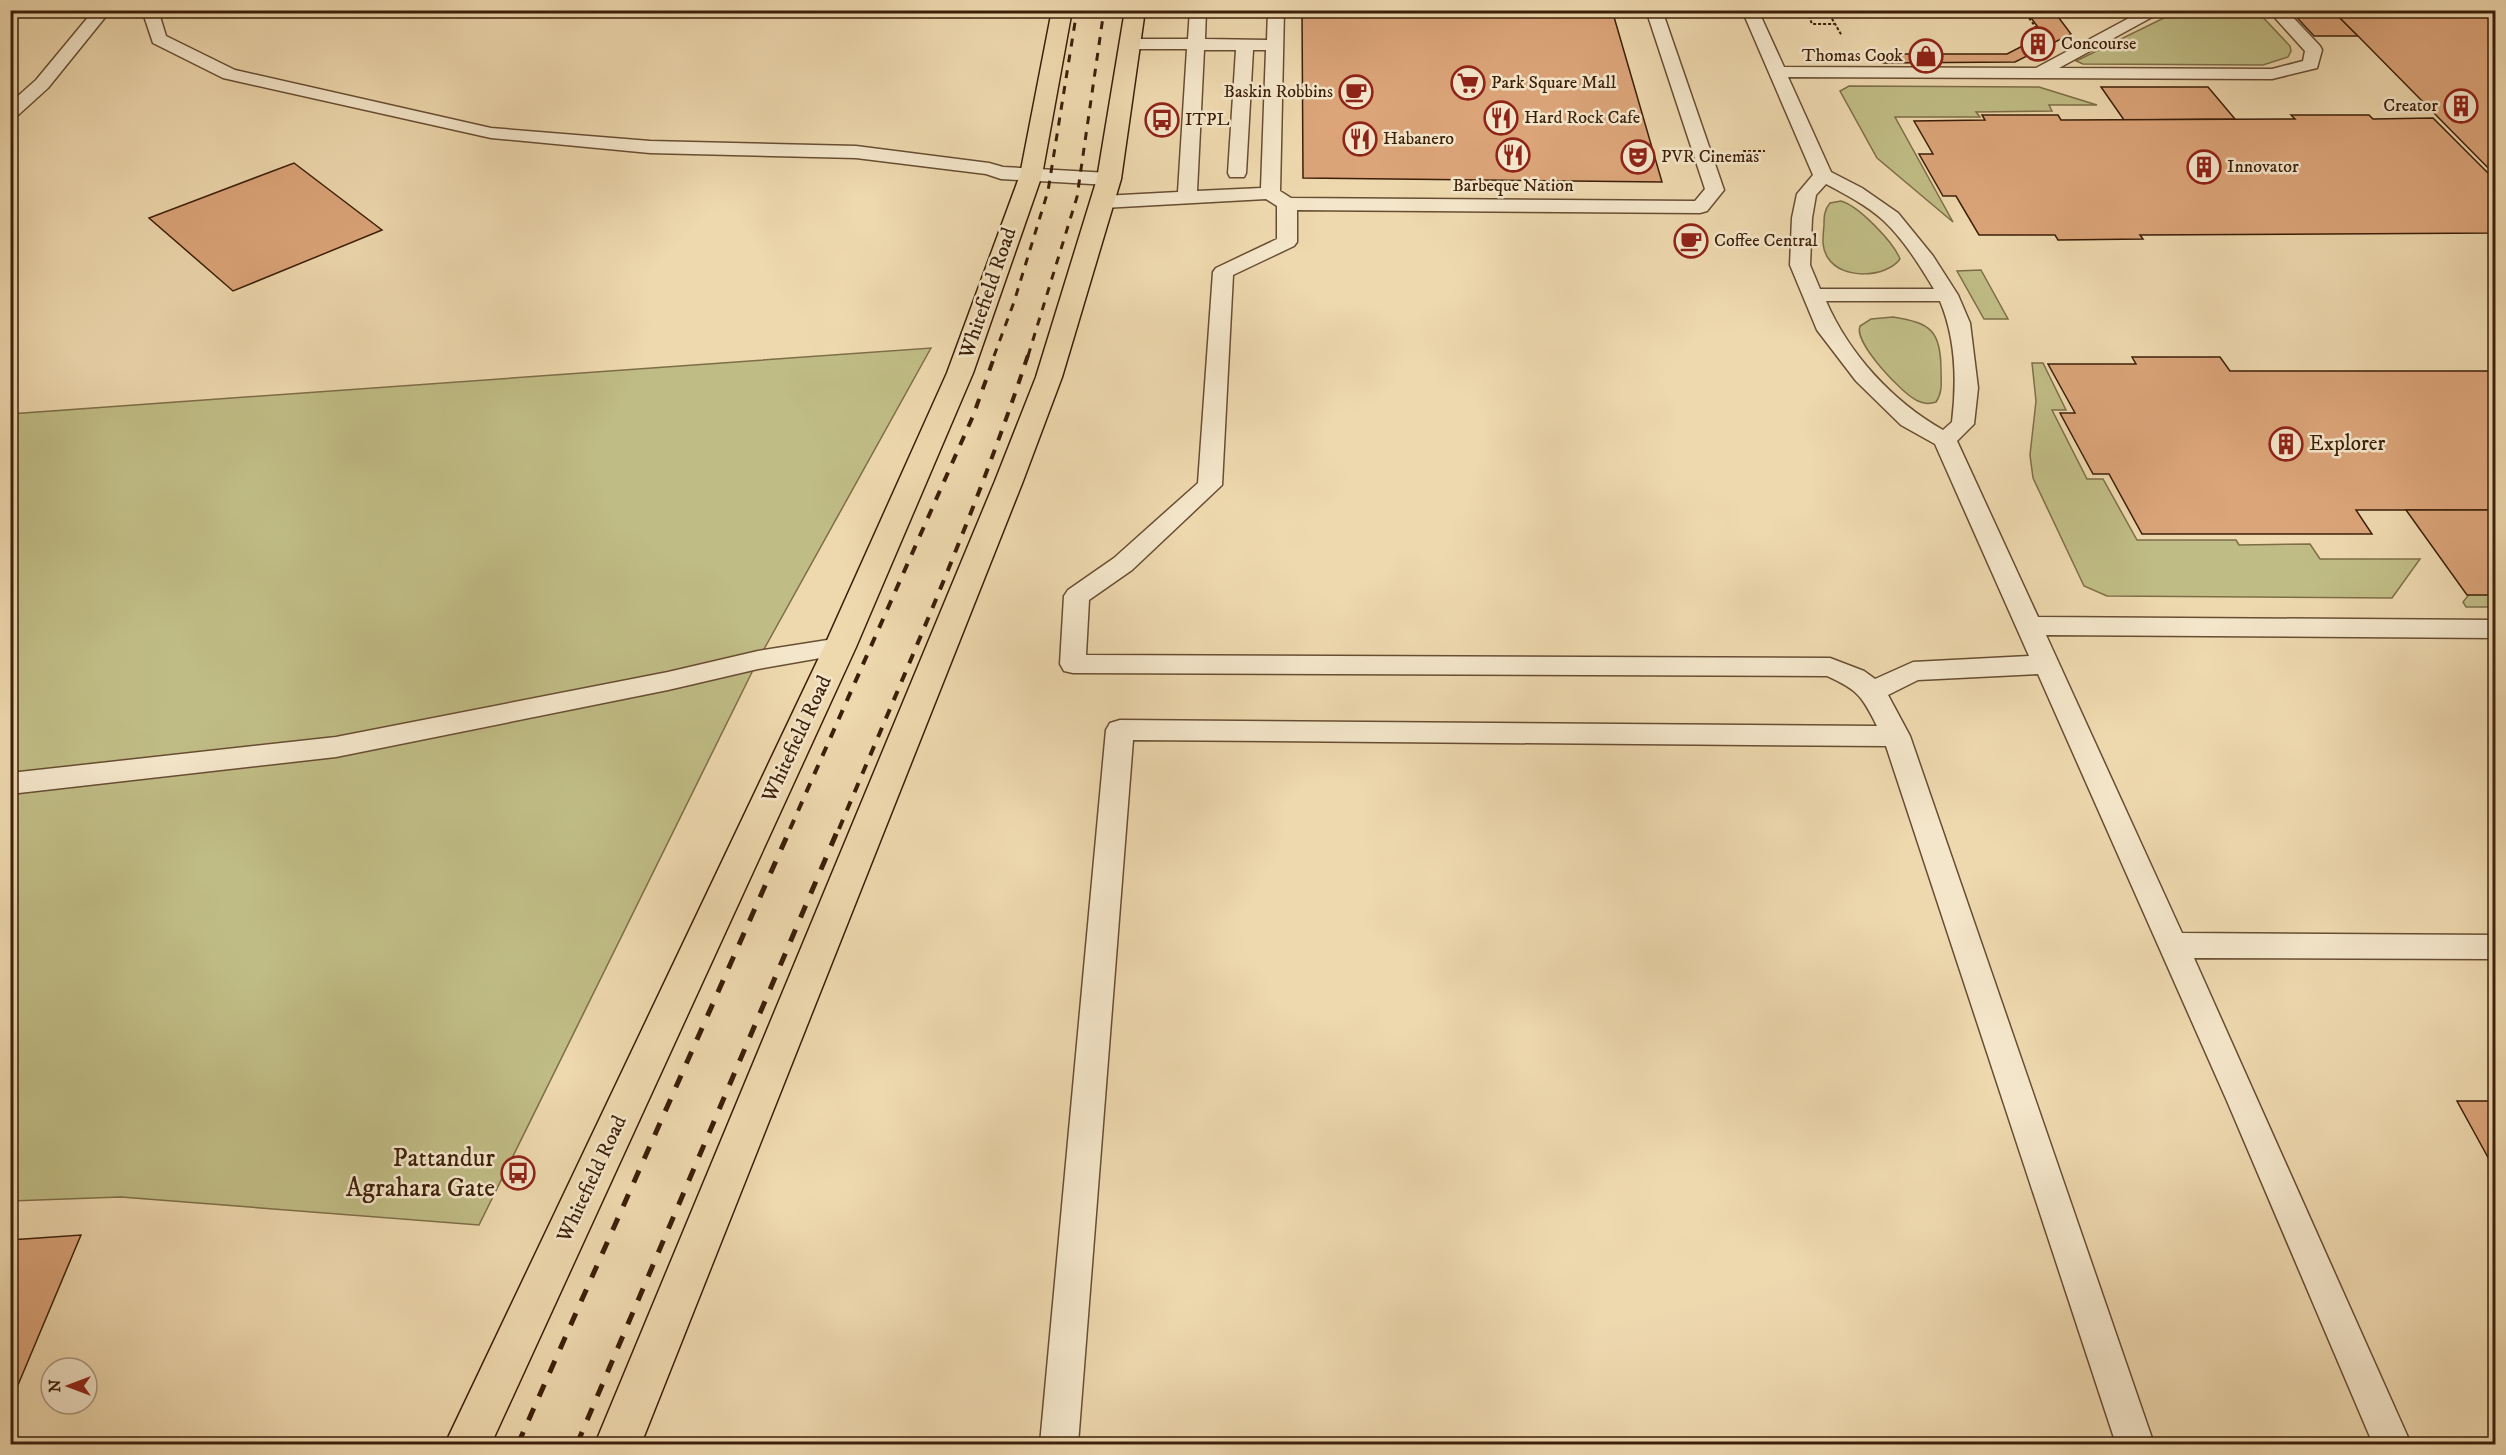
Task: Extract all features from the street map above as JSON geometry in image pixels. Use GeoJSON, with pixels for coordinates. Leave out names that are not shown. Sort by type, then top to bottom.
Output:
{"type":"FeatureCollection","features":[{"type":"Feature","properties":{"kind":"main road","name":"Whitefield Road"},"geometry":{"type":"LineString","coordinates":[[468,1444],[840,647],[960,374],[1031,175],[1062,10]]}},
{"type":"Feature","properties":{"kind":"main road"},"geometry":{"type":"LineString","coordinates":[[618,1444],[1009,482],[1049,377],[1106,190],[1135,10]]}},
{"type":"Feature","properties":{"kind":"lane"},"geometry":{"type":"LineString","coordinates":[[10,112],[42,84],[104,10]]}},
{"type":"Feature","properties":{"kind":"lane"},"geometry":{"type":"LineString","coordinates":[[150,10],[159,39],[229,74],[491,133],[650,147],[856,152],[989,169],[1001,173],[1031,175],[1106,190],[1187,199],[1279,198],[1700,207],[1714,190],[1654,10]]}},
{"type":"Feature","properties":{"kind":"lane"},"geometry":{"type":"LineString","coordinates":[[1187,199],[1198,10]]}},
{"type":"Feature","properties":{"kind":"lane"},"geometry":{"type":"LineString","coordinates":[[1276,10],[1279,198],[1287,242],[1223,272],[1210,485],[1123,564],[1077,596],[1073,664],[1830,667],[1856,678],[1873,691],[1896,736],[2135,1444]]}},
{"type":"Feature","properties":{"kind":"lane"},"geometry":{"type":"LineString","coordinates":[[1750,10],[1823,175],[1855,192],[1891,216],[1926,260],[1948,295],[1960,323],[1968,388],[1963,424],[1945,440]]}},
{"type":"Feature","properties":{"kind":"lane"},"geometry":{"type":"LineString","coordinates":[[2041,71],[2157,10]]}},
{"type":"Feature","properties":{"kind":"lane"},"geometry":{"type":"LineString","coordinates":[[1777,72],[2041,71],[2272,74],[2311,64],[2314,50],[2276,10]]}},
{"type":"Feature","properties":{"kind":"lane"},"geometry":{"type":"LineString","coordinates":[[1131,44],[1275,45]]}},
{"type":"Feature","properties":{"kind":"lane"},"geometry":{"type":"LineString","coordinates":[[1237,173],[1245,45]]}},
{"type":"Feature","properties":{"kind":"lane"},"geometry":{"type":"LineString","coordinates":[[1823,175],[1807,194],[1802,218],[1800,265],[1828,330],[1864,376],[1908,420],[1945,440],[2243,1101],[2392,1444]]}},
{"type":"Feature","properties":{"kind":"lane"},"geometry":{"type":"LineString","coordinates":[[1813,295],[1948,295]]}},
{"type":"Feature","properties":{"kind":"lane"},"geometry":{"type":"LineString","coordinates":[[2028,626],[2496,629]]}},
{"type":"Feature","properties":{"kind":"lane"},"geometry":{"type":"LineString","coordinates":[[10,784],[336,747],[668,681],[758,660],[840,647]]}},
{"type":"Feature","properties":{"kind":"lane"},"geometry":{"type":"LineString","coordinates":[[1873,691],[1913,671],[1980,666],[2046,665]]}},
{"type":"Feature","properties":{"kind":"lane"},"geometry":{"type":"LineString","coordinates":[[1059,1444],[1120,730],[1896,736]]}},
{"type":"Feature","properties":{"kind":"lane"},"geometry":{"type":"LineString","coordinates":[[2173,945],[2496,947]]}},
{"type":"Feature","properties":{"kind":"path"},"geometry":{"type":"LineString","coordinates":[[1807,11],[1812,24],[1835,24]]}},
{"type":"Feature","properties":{"kind":"shaded area"},"geometry":{"type":"Polygon","coordinates":[[[2178,11],[2257,11],[2290,46],[2291,51],[2288,57],[2263,65],[2083,64],[2076,61],[2178,11]]]}},
{"type":"Feature","properties":{"kind":"shaded area"},"geometry":{"type":"Polygon","coordinates":[[[1849,86],[2039,87],[2097,105],[2049,105],[2052,111],[1976,112],[1980,117],[1895,117],[1953,222],[1877,158],[1840,91],[1849,86]]]}},
{"type":"Feature","properties":{"kind":"shaded area"},"geometry":{"type":"Polygon","coordinates":[[[1841,201],[1866,217],[1891,244],[1900,259],[1885,270],[1875,273],[1853,273],[1835,265],[1824,250],[1825,214],[1830,203],[1841,201]]]}},
{"type":"Feature","properties":{"kind":"shaded area"},"geometry":{"type":"Polygon","coordinates":[[[1981,270],[2008,319],[1984,319],[1957,271],[1981,270]]]}},
{"type":"Feature","properties":{"kind":"shaded area"},"geometry":{"type":"Polygon","coordinates":[[[1893,317],[1917,322],[1931,331],[1936,338],[1939,346],[1941,382],[1940,394],[1936,402],[1922,403],[1911,397],[1891,379],[1864,344],[1860,326],[1871,319],[1893,317]]]}},
{"type":"Feature","properties":{"kind":"shaded area"},"geometry":{"type":"Polygon","coordinates":[[[931,348],[758,660],[479,1225],[121,1197],[11,1201],[10,414],[931,348]]]}},
{"type":"Feature","properties":{"kind":"shaded area"},"geometry":{"type":"Polygon","coordinates":[[[2032,363],[2043,363],[2066,410],[2052,410],[2087,479],[2103,479],[2137,540],[2236,540],[2239,545],[2310,544],[2320,559],[2420,559],[2392,598],[2107,596],[2084,586],[2033,478],[2030,455],[2036,401],[2032,363]]]}},
{"type":"Feature","properties":{"kind":"shaded area"},"geometry":{"type":"Polygon","coordinates":[[[2475,587],[2495,587],[2495,607],[2466,607],[2463,602],[2475,587]]]}},
{"type":"Feature","properties":{"kind":"building","name":"Park Square Mall"},"geometry":{"type":"Polygon","coordinates":[[[1302,10],[1612,10],[1662,182],[1303,178],[1302,10]]]}},
{"type":"Feature","properties":{"kind":"building","name":"Concourse"},"geometry":{"type":"Polygon","coordinates":[[[2025,10],[2053,10],[2071,34],[2015,62],[1883,63],[1878,54],[2007,54],[2044,35],[2025,10]]]}},
{"type":"Feature","properties":{"kind":"building"},"geometry":{"type":"Polygon","coordinates":[[[2290,10],[2332,10],[2358,36],[2314,36],[2290,10]]]}},
{"type":"Feature","properties":{"kind":"building","name":"Creator"},"geometry":{"type":"Polygon","coordinates":[[[2332,10],[2496,10],[2496,176],[2358,36],[2332,10]]]}},
{"type":"Feature","properties":{"kind":"building"},"geometry":{"type":"Polygon","coordinates":[[[2101,87],[2208,87],[2235,119],[2124,120],[2101,87]]]}},
{"type":"Feature","properties":{"kind":"building","name":"Innovator"},"geometry":{"type":"Polygon","coordinates":[[[1982,115],[2058,115],[2061,120],[2295,119],[2291,115],[2369,115],[2373,119],[2433,118],[2496,181],[2496,233],[2140,235],[2143,239],[2058,240],[2055,235],[1979,235],[1956,196],[1943,196],[1919,154],[1933,154],[1914,121],[1985,120],[1982,115]]]}},
{"type":"Feature","properties":{"kind":"building"},"geometry":{"type":"Polygon","coordinates":[[[294,163],[382,230],[233,291],[149,218],[294,163]]]}},
{"type":"Feature","properties":{"kind":"building","name":"Explorer"},"geometry":{"type":"Polygon","coordinates":[[[2132,357],[2220,357],[2230,371],[2496,371],[2496,510],[2356,510],[2372,534],[2142,534],[2109,474],[2093,474],[2060,413],[2075,413],[2048,364],[2136,364],[2132,357]]]}},
{"type":"Feature","properties":{"kind":"building"},"geometry":{"type":"Polygon","coordinates":[[[2406,510],[2496,510],[2496,595],[2467,595],[2406,510]]]}},
{"type":"Feature","properties":{"kind":"building"},"geometry":{"type":"Polygon","coordinates":[[[2457,1101],[2496,1101],[2496,1172],[2457,1101]]]}},
{"type":"Feature","properties":{"kind":"building"},"geometry":{"type":"Polygon","coordinates":[[[81,1235],[10,1404],[10,1240],[81,1235]]]}},
{"type":"Feature","properties":{"kind":"railway"},"geometry":{"type":"LineString","coordinates":[[994,356],[1014,302],[1048,191],[1077,10]]}},
{"type":"Feature","properties":{"kind":"railway"},"geometry":{"type":"LineString","coordinates":[[1028,356],[1077,197],[1104,10]]}},
{"type":"Feature","properties":{"kind":"railway"},"geometry":{"type":"LineString","coordinates":[[790,829],[973,416],[995,355]]}},
{"type":"Feature","properties":{"kind":"railway"},"geometry":{"type":"LineString","coordinates":[[839,829],[962,534],[1028,355]]}},
{"type":"Feature","properties":{"kind":"railway"},"geometry":{"type":"LineString","coordinates":[[518,1444],[791,827]]}},
{"type":"Feature","properties":{"kind":"railway"},"geometry":{"type":"LineString","coordinates":[[577,1444],[839,827]]}},
{"type":"Feature","properties":{"kind":"place","name":"Concourse"},"geometry":{"type":"Point","coordinates":[2038,44]}},
{"type":"Feature","properties":{"kind":"place","name":"Thomas Cook"},"geometry":{"type":"Point","coordinates":[1926,56]}},
{"type":"Feature","properties":{"kind":"place","name":"Park Square Mall"},"geometry":{"type":"Point","coordinates":[1468,83]}},
{"type":"Feature","properties":{"kind":"place","name":"Baskin Robbins"},"geometry":{"type":"Point","coordinates":[1356,92]}},
{"type":"Feature","properties":{"kind":"place","name":"Creator"},"geometry":{"type":"Point","coordinates":[2461,106]}},
{"type":"Feature","properties":{"kind":"place","name":"Hard Rock Cafe"},"geometry":{"type":"Point","coordinates":[1501,118]}},
{"type":"Feature","properties":{"kind":"place","name":"ITPL"},"geometry":{"type":"Point","coordinates":[1162,120]}},
{"type":"Feature","properties":{"kind":"place","name":"Habanero"},"geometry":{"type":"Point","coordinates":[1360,139]}},
{"type":"Feature","properties":{"kind":"place","name":"Barbeque Nation"},"geometry":{"type":"Point","coordinates":[1513,155]}},
{"type":"Feature","properties":{"kind":"place","name":"PVR Cinemas"},"geometry":{"type":"Point","coordinates":[1638,157]}},
{"type":"Feature","properties":{"kind":"place","name":"Innovator"},"geometry":{"type":"Point","coordinates":[2204,167]}},
{"type":"Feature","properties":{"kind":"place","name":"Coffee Central"},"geometry":{"type":"Point","coordinates":[1691,241]}},
{"type":"Feature","properties":{"kind":"place","name":"Explorer"},"geometry":{"type":"Point","coordinates":[2286,444]}},
{"type":"Feature","properties":{"kind":"place","name":"Pattandur Agrahara Gate"},"geometry":{"type":"Point","coordinates":[518,1173]}}]}
